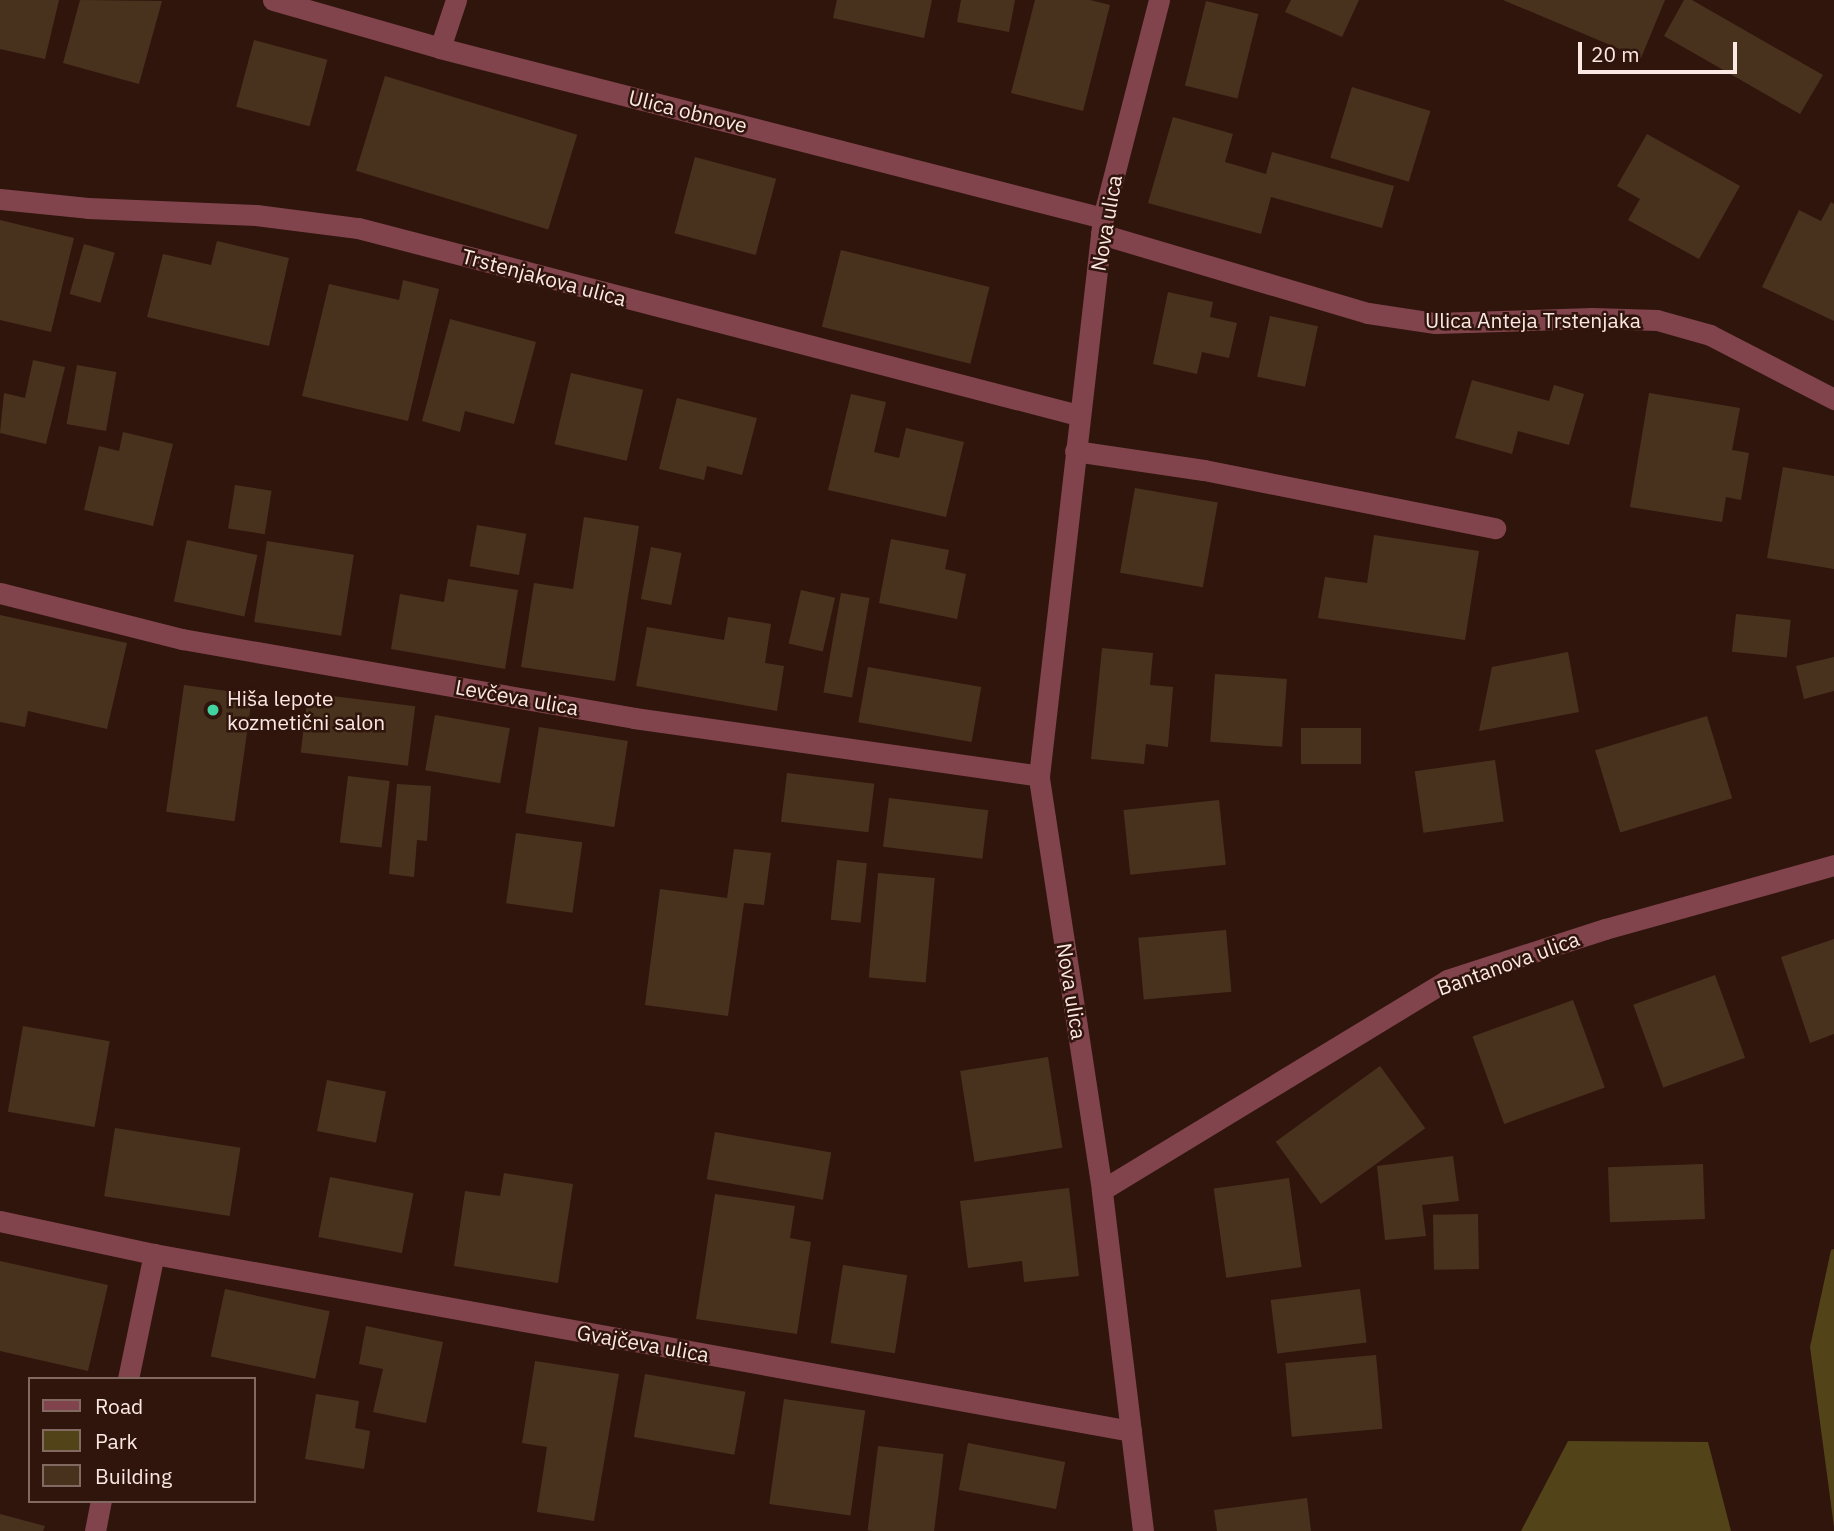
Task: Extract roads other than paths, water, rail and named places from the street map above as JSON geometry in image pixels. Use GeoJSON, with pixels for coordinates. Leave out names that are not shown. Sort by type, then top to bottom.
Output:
{"type":"FeatureCollection","features":[{"type":"Feature","properties":{"kind":"street","name":"Ulica obnove"},"geometry":{"type":"LineString","coordinates":[[273,0],[440,48],[1102,226]]}},
{"type":"Feature","properties":{"kind":"street"},"geometry":{"type":"LineString","coordinates":[[440,48],[456,0]]}},
{"type":"Feature","properties":{"kind":"street","name":"Nova ulica"},"geometry":{"type":"LineString","coordinates":[[1143,1531],[1102,1190],[1039,776],[1078,415],[1102,226],[1159,0]]}},
{"type":"Feature","properties":{"kind":"street","name":"Trstenjakova ulica"},"geometry":{"type":"LineString","coordinates":[[0,198],[88,208],[256,215],[358,228],[1078,415]]}},
{"type":"Feature","properties":{"kind":"street","name":"Ulica Anteja Trstenjaka"},"geometry":{"type":"LineString","coordinates":[[1102,226],[1368,313],[1435,323],[1592,318],[1657,320],[1710,335],[1834,399]]}},
{"type":"Feature","properties":{"kind":"street"},"geometry":{"type":"LineString","coordinates":[[1075,451],[1204,470],[1495,528]]}},
{"type":"Feature","properties":{"kind":"street","name":"Levčeva ulica"},"geometry":{"type":"LineString","coordinates":[[0,593],[182,639],[634,718],[1039,776]]}},
{"type":"Feature","properties":{"kind":"street","name":"Bantanova ulica"},"geometry":{"type":"LineString","coordinates":[[1102,1190],[1447,980],[1605,929],[1834,865]]}},
{"type":"Feature","properties":{"kind":"street","name":"Gvajčeva ulica"},"geometry":{"type":"LineString","coordinates":[[0,1221],[154,1254],[1131,1432]]}},
{"type":"Feature","properties":{"kind":"street"},"geometry":{"type":"LineString","coordinates":[[128,1377],[154,1254]]}},
{"type":"Feature","properties":{"kind":"street"},"geometry":{"type":"LineString","coordinates":[[95,1531],[102,1503]]}},
{"type":"Feature","properties":{"kind":"place","name":"Hiša lepote kozmetični salon"},"geometry":{"type":"Point","coordinates":[213,710]}}]}
